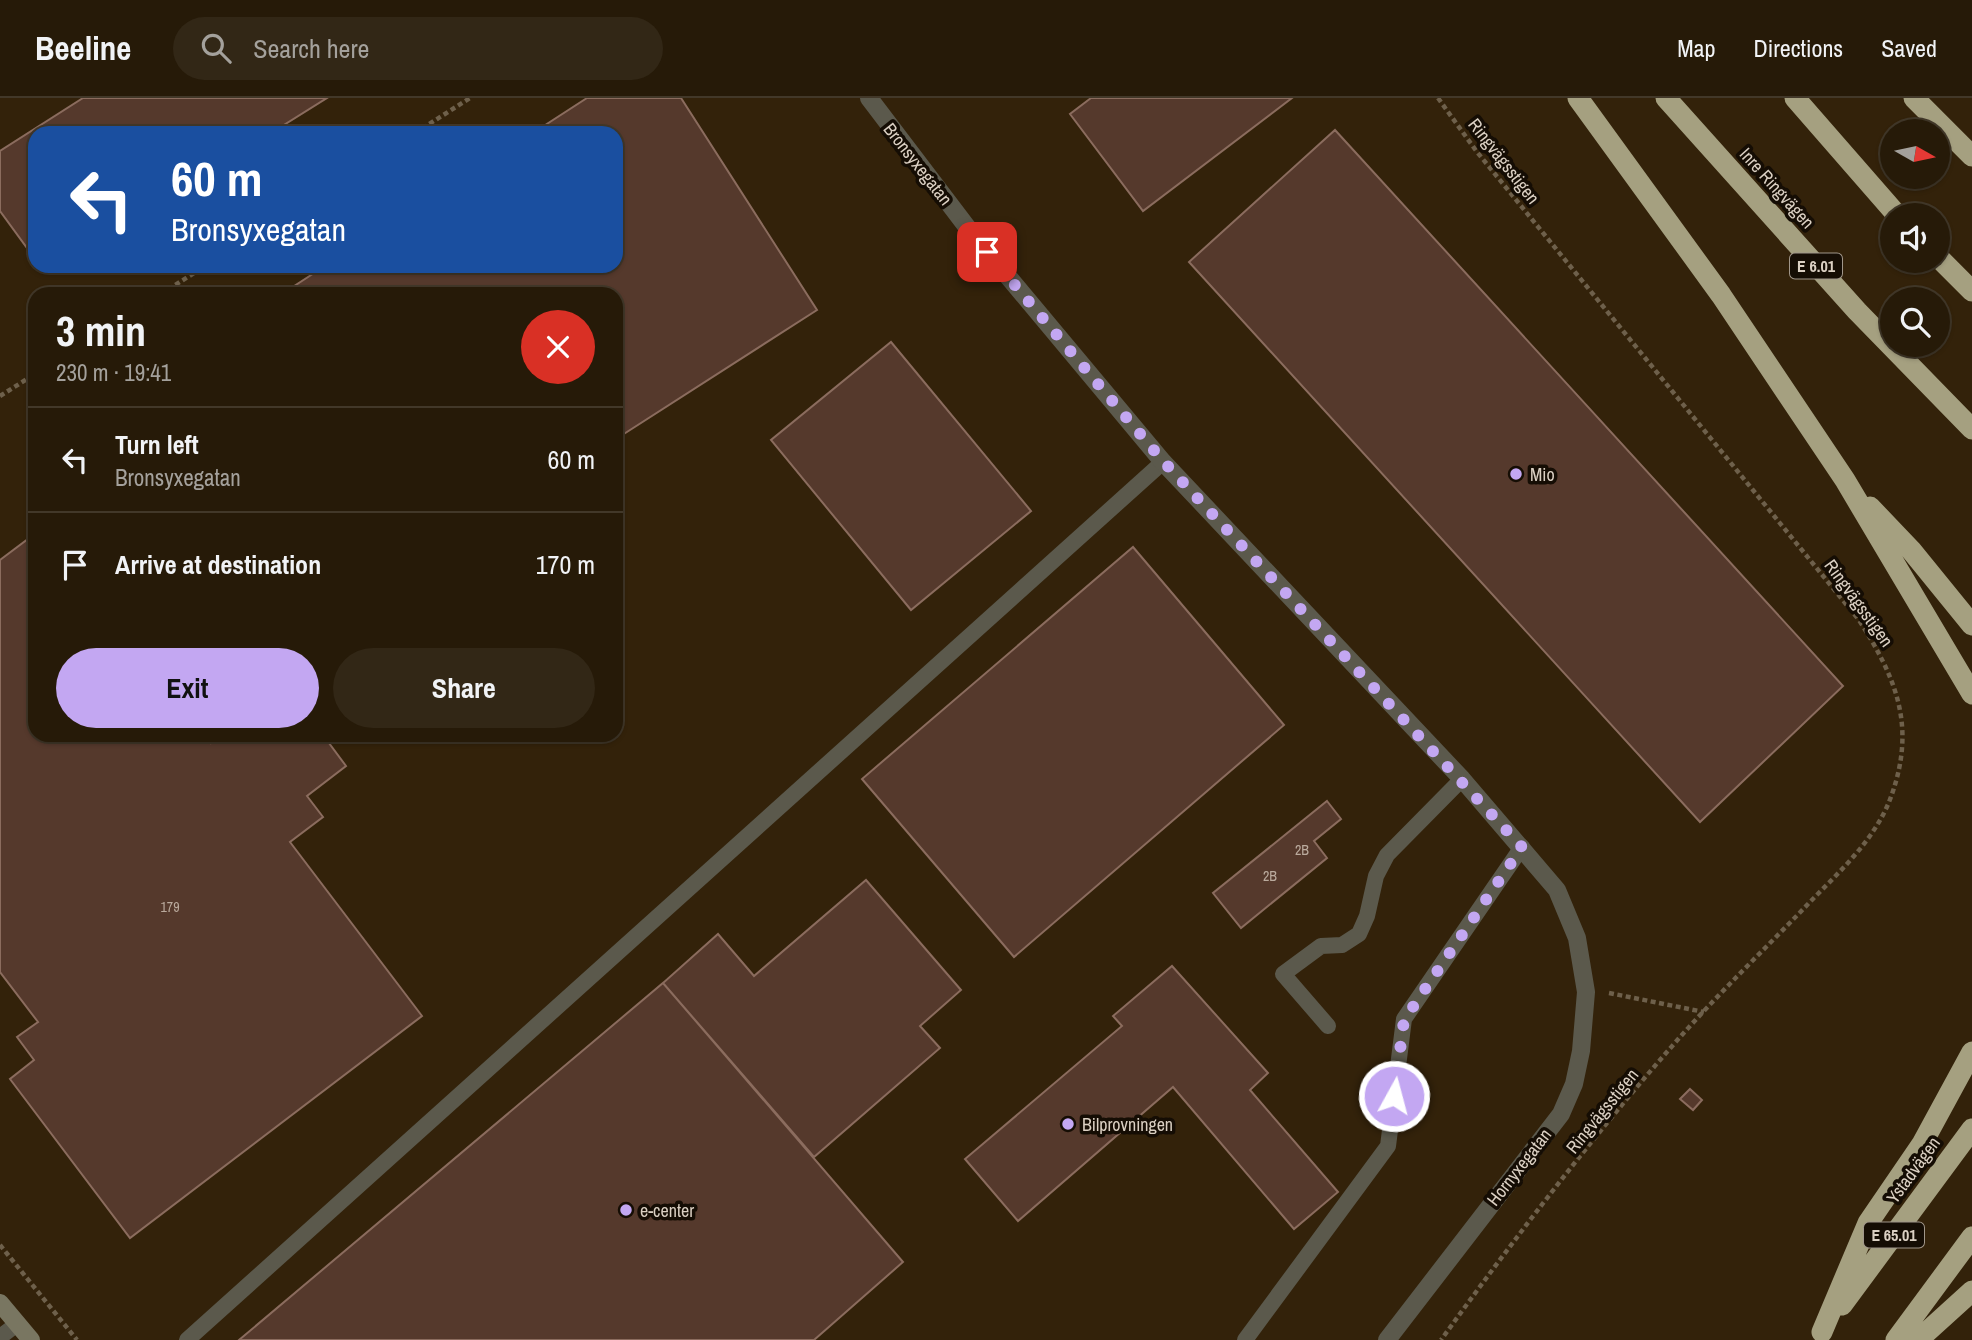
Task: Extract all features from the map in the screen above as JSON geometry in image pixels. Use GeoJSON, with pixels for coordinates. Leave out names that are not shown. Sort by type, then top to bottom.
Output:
{"type":"FeatureCollection","features":[{"type":"Feature","properties":{"kind":"highway"},"geometry":{"type":"LineString","coordinates":[[1578,98],[1721,295],[1845,480],[1972,694]]}},
{"type":"Feature","properties":{"kind":"highway","name":"Inre Ringvägen"},"geometry":{"type":"LineString","coordinates":[[1665,98],[1857,311],[1972,429]]}},
{"type":"Feature","properties":{"kind":"highway"},"geometry":{"type":"LineString","coordinates":[[1795,98],[1887,203]]}},
{"type":"Feature","properties":{"kind":"highway"},"geometry":{"type":"LineString","coordinates":[[1914,98],[1972,156]]}},
{"type":"Feature","properties":{"kind":"highway"},"geometry":{"type":"LineString","coordinates":[[1950,269],[1972,291]]}},
{"type":"Feature","properties":{"kind":"highway"},"geometry":{"type":"LineString","coordinates":[[1845,480],[1911,551],[1972,625]]}},
{"type":"Feature","properties":{"kind":"highway"},"geometry":{"type":"LineString","coordinates":[[1819,1336],[1868,1223],[1922,1144],[1972,1052]]}},
{"type":"Feature","properties":{"kind":"highway","name":"Ystadvägen"},"geometry":{"type":"LineString","coordinates":[[1819,1336],[1972,1129]]}},
{"type":"Feature","properties":{"kind":"highway"},"geometry":{"type":"LineString","coordinates":[[1896,1340],[1972,1237]]}},
{"type":"Feature","properties":{"kind":"highway"},"geometry":{"type":"LineString","coordinates":[[1918,1340],[1972,1291]]}},
{"type":"Feature","properties":{"kind":"main road"},"geometry":{"type":"LineString","coordinates":[[0,1303],[30,1340]]}},
{"type":"Feature","properties":{"kind":"street","name":"Bronsyxegatan"},"geometry":{"type":"LineString","coordinates":[[869,98],[970,231],[1163,461],[1462,779],[1522,847],[1557,890],[1577,938],[1583,967]]}},
{"type":"Feature","properties":{"kind":"street","name":"Hornyxegatan"},"geometry":{"type":"LineString","coordinates":[[1387,1340],[1561,1114],[1574,1084],[1581,1051],[1586,992],[1583,967]]}},
{"type":"Feature","properties":{"kind":"lane"},"geometry":{"type":"LineString","coordinates":[[187,1340],[1163,461]]}},
{"type":"Feature","properties":{"kind":"lane"},"geometry":{"type":"LineString","coordinates":[[1328,1026],[1283,974],[1321,946],[1342,944],[1359,934],[1367,916],[1376,876],[1387,855],[1462,779]]}},
{"type":"Feature","properties":{"kind":"lane"},"geometry":{"type":"LineString","coordinates":[[1245,1340],[1388,1146],[1404,1020],[1522,847]]}},
{"type":"Feature","properties":{"kind":"lane"},"geometry":{"type":"LineString","coordinates":[[0,1337],[17,1324]]}},
{"type":"Feature","properties":{"kind":"path"},"geometry":{"type":"LineString","coordinates":[[426,126],[470,98]]}},
{"type":"Feature","properties":{"kind":"path","name":"Ringvägsstigen"},"geometry":{"type":"LineString","coordinates":[[1438,98],[1477,152],[1859,620],[1892,677],[1900,702],[1902,752],[1892,794],[1881,820],[1856,854],[1704,1012],[1562,1182],[1441,1340]]}},
{"type":"Feature","properties":{"kind":"path"},"geometry":{"type":"LineString","coordinates":[[172,287],[194,273]]}},
{"type":"Feature","properties":{"kind":"path"},"geometry":{"type":"LineString","coordinates":[[0,396],[28,378]]}},
{"type":"Feature","properties":{"kind":"path"},"geometry":{"type":"LineString","coordinates":[[1586,992],[1611,993],[1704,1012]]}},
{"type":"Feature","properties":{"kind":"path"},"geometry":{"type":"LineString","coordinates":[[0,1245],[77,1340]]}},
{"type":"Feature","properties":{"kind":"building"},"geometry":{"type":"Polygon","coordinates":[[[83,98],[327,98],[282,126],[39,126],[83,98]]]}},
{"type":"Feature","properties":{"kind":"building"},"geometry":{"type":"Polygon","coordinates":[[[587,98],[681,98],[817,310],[623,435],[623,287],[293,287],[314,273],[623,273],[623,126],[544,126],[587,98]]]}},
{"type":"Feature","properties":{"kind":"building"},"geometry":{"type":"Polygon","coordinates":[[[1091,98],[1292,98],[1143,211],[1070,114],[1091,98]]]}},
{"type":"Feature","properties":{"kind":"building","name":"Mio"},"geometry":{"type":"Polygon","coordinates":[[[1335,130],[1843,686],[1700,822],[1189,262],[1335,130]]]}},
{"type":"Feature","properties":{"kind":"building"},"geometry":{"type":"Polygon","coordinates":[[[28,133],[28,249],[0,211],[0,151],[28,133]]]}},
{"type":"Feature","properties":{"kind":"building"},"geometry":{"type":"Polygon","coordinates":[[[891,342],[1031,511],[911,610],[771,440],[891,342]]]}},
{"type":"Feature","properties":{"kind":"building"},"geometry":{"type":"Polygon","coordinates":[[[28,539],[28,742],[328,742],[346,766],[307,796],[323,817],[290,842],[422,1016],[130,1238],[10,1079],[34,1060],[17,1037],[38,1022],[0,972],[0,560],[28,539]]]}},
{"type":"Feature","properties":{"kind":"building"},"geometry":{"type":"Polygon","coordinates":[[[1133,547],[1284,725],[1014,957],[862,779],[1133,547]]]}},
{"type":"Feature","properties":{"kind":"building"},"geometry":{"type":"Polygon","coordinates":[[[1327,801],[1341,819],[1314,841],[1327,858],[1241,928],[1213,893],[1327,801]]]}},
{"type":"Feature","properties":{"kind":"building"},"geometry":{"type":"Polygon","coordinates":[[[866,880],[961,990],[920,1026],[940,1048],[814,1157],[663,983],[718,934],[754,976],[866,880]]]}},
{"type":"Feature","properties":{"kind":"building","name":"Bilprovningen"},"geometry":{"type":"Polygon","coordinates":[[[1172,966],[1268,1073],[1250,1090],[1338,1192],[1294,1229],[1173,1087],[1018,1221],[965,1159],[1122,1026],[1113,1016],[1172,966]]]}},
{"type":"Feature","properties":{"kind":"building","name":"e-center"},"geometry":{"type":"Polygon","coordinates":[[[663,983],[903,1262],[814,1340],[239,1340],[663,983]]]}},
{"type":"Feature","properties":{"kind":"building"},"geometry":{"type":"Polygon","coordinates":[[[1690,1089],[1702,1100],[1693,1110],[1680,1099],[1690,1089]]]}},
{"type":"Feature","properties":{"kind":"place","name":"Mio"},"geometry":{"type":"Point","coordinates":[1516,474]}},
{"type":"Feature","properties":{"kind":"place","name":"Bilprovningen"},"geometry":{"type":"Point","coordinates":[1068,1124]}},
{"type":"Feature","properties":{"kind":"place","name":"e-center"},"geometry":{"type":"Point","coordinates":[626,1210]}},
{"type":"Feature","properties":{"kind":"route"},"geometry":{"type":"LineString","coordinates":[[987,252],[1163,461],[1462,779],[1522,847],[1404,1020],[1394,1096]]}}]}
